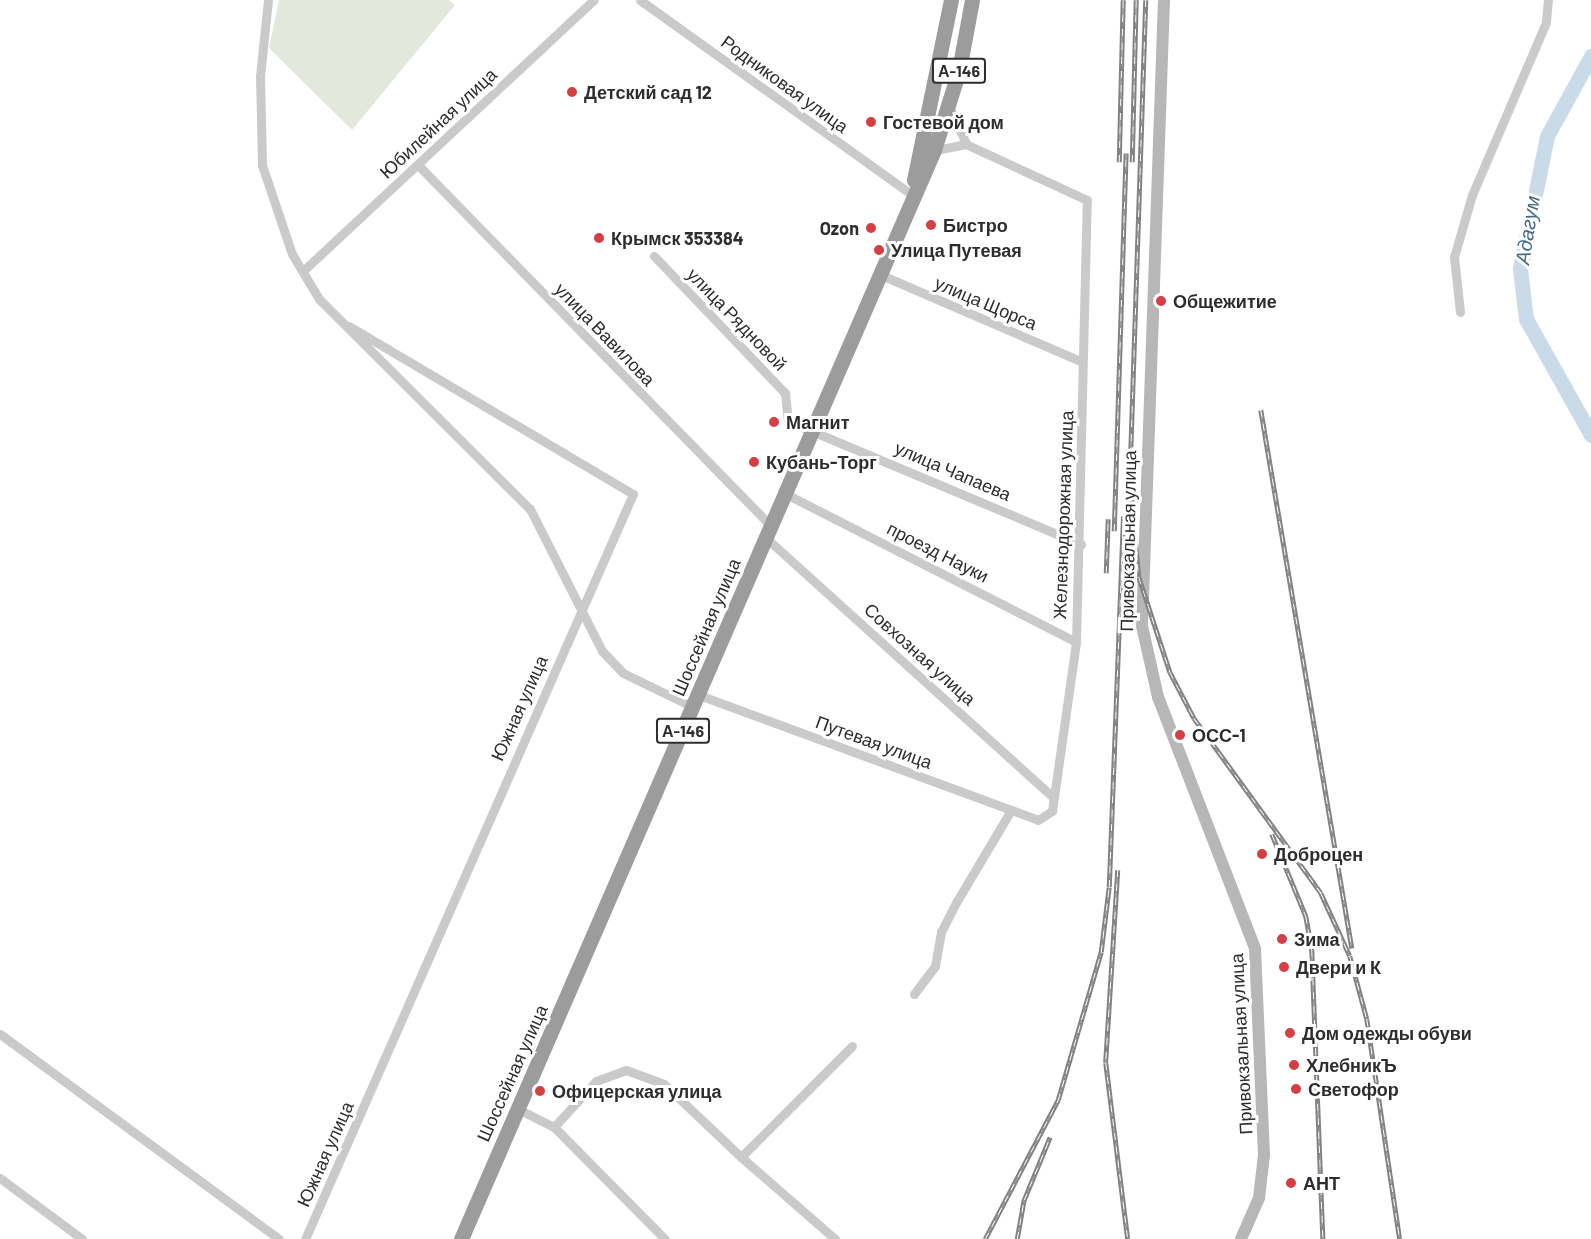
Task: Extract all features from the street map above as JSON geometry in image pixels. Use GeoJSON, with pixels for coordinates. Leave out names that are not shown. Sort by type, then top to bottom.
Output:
{"type":"FeatureCollection","features":[{"type":"Feature","properties":{"kind":"highway","name":"А-146"},"geometry":{"type":"LineString","coordinates":[[911,194],[951,0]]}},
{"type":"Feature","properties":{"kind":"highway","name":"А-146"},"geometry":{"type":"LineString","coordinates":[[911,194],[934,150],[949,106],[972,0]]}},
{"type":"Feature","properties":{"kind":"highway","name":"Шоссейная улица"},"geometry":{"type":"LineString","coordinates":[[461,1239],[696,701],[911,194]]}},
{"type":"Feature","properties":{"kind":"main road","name":"Привокзальная улица"},"geometry":{"type":"LineString","coordinates":[[1164,0],[1142,626],[1158,697],[1255,949],[1264,1155],[1259,1198],[1241,1239]]}},
{"type":"Feature","properties":{"kind":"street"},"geometry":{"type":"LineString","coordinates":[[268,0],[260,76],[262,165],[275,217],[319,299],[349,326]]}},
{"type":"Feature","properties":{"kind":"street","name":"Юбилейная улица"},"geometry":{"type":"LineString","coordinates":[[304,270],[594,0]]}},
{"type":"Feature","properties":{"kind":"street","name":"Родниковая улица"},"geometry":{"type":"LineString","coordinates":[[640,0],[911,194]]}},
{"type":"Feature","properties":{"kind":"street"},"geometry":{"type":"LineString","coordinates":[[1460,312],[1454,257],[1472,195],[1546,22],[1548,0]]}},
{"type":"Feature","properties":{"kind":"street"},"geometry":{"type":"LineString","coordinates":[[934,150],[966,144],[949,106]]}},
{"type":"Feature","properties":{"kind":"street","name":"Железнодорожная улица"},"geometry":{"type":"LineString","coordinates":[[966,144],[1087,200],[1080,361],[1081,544],[1076,642],[1052,796],[1052,811],[1038,820]]}},
{"type":"Feature","properties":{"kind":"street","name":"улица Вавилова"},"geometry":{"type":"LineString","coordinates":[[418,165],[768,531]]}},
{"type":"Feature","properties":{"kind":"street","name":"улица Рядновой"},"geometry":{"type":"LineString","coordinates":[[654,256],[785,393],[788,421],[812,429]]}},
{"type":"Feature","properties":{"kind":"street","name":"улица Щорса"},"geometry":{"type":"LineString","coordinates":[[879,274],[1080,361]]}},
{"type":"Feature","properties":{"kind":"street","name":"Южная улица"},"geometry":{"type":"LineString","coordinates":[[305,1239],[633,494],[349,326]]}},
{"type":"Feature","properties":{"kind":"street","name":"Путевая улица"},"geometry":{"type":"LineString","coordinates":[[349,326],[530,509],[602,651],[623,673],[696,701],[1038,820]]}},
{"type":"Feature","properties":{"kind":"street","name":"улица Чапаева"},"geometry":{"type":"LineString","coordinates":[[812,429],[1081,544]]}},
{"type":"Feature","properties":{"kind":"street","name":"проезд Науки"},"geometry":{"type":"LineString","coordinates":[[784,493],[1076,642]]}},
{"type":"Feature","properties":{"kind":"street","name":"Совхозная улица"},"geometry":{"type":"LineString","coordinates":[[768,531],[1052,796]]}},
{"type":"Feature","properties":{"kind":"street"},"geometry":{"type":"LineString","coordinates":[[914,994],[935,966],[941,932],[1011,810]]}},
{"type":"Feature","properties":{"kind":"street"},"geometry":{"type":"LineString","coordinates":[[0,1034],[279,1239]]}},
{"type":"Feature","properties":{"kind":"street"},"geometry":{"type":"LineString","coordinates":[[741,1157],[852,1046]]}},
{"type":"Feature","properties":{"kind":"street"},"geometry":{"type":"LineString","coordinates":[[554,1127],[596,1081],[626,1070],[664,1084],[741,1157],[835,1239]]}},
{"type":"Feature","properties":{"kind":"street"},"geometry":{"type":"LineString","coordinates":[[518,1109],[554,1127],[665,1239]]}},
{"type":"Feature","properties":{"kind":"street"},"geometry":{"type":"LineString","coordinates":[[0,1178],[82,1239]]}},
{"type":"Feature","properties":{"kind":"shaded area"},"geometry":{"type":"Polygon","coordinates":[[[279,0],[449,0],[455,5],[352,130],[269,48],[279,0]]]}},
{"type":"Feature","properties":{"kind":"waterway","name":"Адагум"},"geometry":{"type":"LineString","coordinates":[[1591,56],[1547,136],[1520,269],[1526,319],[1591,435]]}},
{"type":"Feature","properties":{"kind":"railway"},"geometry":{"type":"LineString","coordinates":[[1119,162],[1123,0]]}},
{"type":"Feature","properties":{"kind":"railway"},"geometry":{"type":"LineString","coordinates":[[1132,162],[1136,0]]}},
{"type":"Feature","properties":{"kind":"railway"},"geometry":{"type":"LineString","coordinates":[[1146,0],[1130,480],[1139,577],[1170,672],[1194,718],[1321,893],[1350,956],[1367,1019],[1400,1239]]}},
{"type":"Feature","properties":{"kind":"railway"},"geometry":{"type":"LineString","coordinates":[[1114,531],[1126,153]]}},
{"type":"Feature","properties":{"kind":"railway"},"geometry":{"type":"LineString","coordinates":[[1261,410],[1352,948]]}},
{"type":"Feature","properties":{"kind":"railway"},"geometry":{"type":"LineString","coordinates":[[985,1239],[1058,1100],[1101,952],[1109,887],[1123,516]]}},
{"type":"Feature","properties":{"kind":"railway"},"geometry":{"type":"LineString","coordinates":[[1106,573],[1108,519]]}},
{"type":"Feature","properties":{"kind":"railway"},"geometry":{"type":"LineString","coordinates":[[1272,834],[1306,916],[1312,950],[1323,1239]]}},
{"type":"Feature","properties":{"kind":"railway"},"geometry":{"type":"LineString","coordinates":[[1118,870],[1106,1063],[1128,1239]]}},
{"type":"Feature","properties":{"kind":"railway"},"geometry":{"type":"LineString","coordinates":[[1017,1239],[1024,1200],[1050,1137]]}},
{"type":"Feature","properties":{"kind":"place","name":"Детский сад 12"},"geometry":{"type":"Point","coordinates":[572,92]}},
{"type":"Feature","properties":{"kind":"place","name":"Гостевой дом"},"geometry":{"type":"Point","coordinates":[871,122]}},
{"type":"Feature","properties":{"kind":"place","name":"Бистро"},"geometry":{"type":"Point","coordinates":[931,225]}},
{"type":"Feature","properties":{"kind":"place","name":"Ozon"},"geometry":{"type":"Point","coordinates":[871,228]}},
{"type":"Feature","properties":{"kind":"place","name":"Крымск 353384"},"geometry":{"type":"Point","coordinates":[599,238]}},
{"type":"Feature","properties":{"kind":"place","name":"Улица Путевая"},"geometry":{"type":"Point","coordinates":[879,250]}},
{"type":"Feature","properties":{"kind":"place","name":"Общежитие"},"geometry":{"type":"Point","coordinates":[1161,301]}},
{"type":"Feature","properties":{"kind":"place","name":"Магнит"},"geometry":{"type":"Point","coordinates":[774,422]}},
{"type":"Feature","properties":{"kind":"place","name":"Кубань-Торг"},"geometry":{"type":"Point","coordinates":[754,462]}},
{"type":"Feature","properties":{"kind":"place","name":"ОСС-1"},"geometry":{"type":"Point","coordinates":[1180,735]}},
{"type":"Feature","properties":{"kind":"place","name":"Доброцен"},"geometry":{"type":"Point","coordinates":[1262,854]}},
{"type":"Feature","properties":{"kind":"place","name":"Зима"},"geometry":{"type":"Point","coordinates":[1282,939]}},
{"type":"Feature","properties":{"kind":"place","name":"Двери и К"},"geometry":{"type":"Point","coordinates":[1284,967]}},
{"type":"Feature","properties":{"kind":"place","name":"Дом одежды обуви"},"geometry":{"type":"Point","coordinates":[1290,1033]}},
{"type":"Feature","properties":{"kind":"place","name":"ХлебникЪ"},"geometry":{"type":"Point","coordinates":[1294,1065]}},
{"type":"Feature","properties":{"kind":"place","name":"Светофор"},"geometry":{"type":"Point","coordinates":[1296,1089]}},
{"type":"Feature","properties":{"kind":"place","name":"Офицерская улица"},"geometry":{"type":"Point","coordinates":[540,1091]}},
{"type":"Feature","properties":{"kind":"place","name":"АНТ"},"geometry":{"type":"Point","coordinates":[1291,1183]}}]}
